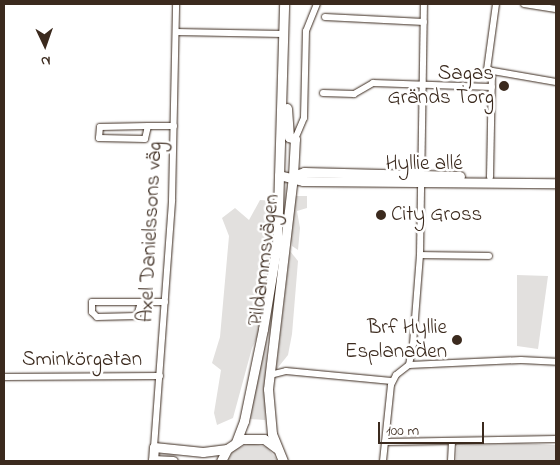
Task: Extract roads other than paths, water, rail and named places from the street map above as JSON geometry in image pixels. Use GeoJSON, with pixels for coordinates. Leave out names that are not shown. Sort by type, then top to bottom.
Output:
{"type":"FeatureCollection","features":[{"type":"Feature","properties":{"kind":"main road","name":"Pildammsvägen"},"geometry":{"type":"LineString","coordinates":[[221,461],[227,450],[236,442],[244,421],[271,285],[280,175],[284,80],[284,4]]}},
{"type":"Feature","properties":{"kind":"main road","name":"Pildammsvägen"},"geometry":{"type":"LineString","coordinates":[[283,460],[276,448],[269,411],[270,375],[293,176],[295,139],[288,137],[284,80]]}},
{"type":"Feature","properties":{"kind":"main road","name":"Hyllie allé"},"geometry":{"type":"LineString","coordinates":[[280,175],[293,176],[303,181],[490,177],[556,178]]}},
{"type":"Feature","properties":{"kind":"main road","name":"Hyllie allé"},"geometry":{"type":"LineString","coordinates":[[421,178],[556,183]]}},
{"type":"Feature","properties":{"kind":"main road"},"geometry":{"type":"LineString","coordinates":[[236,442],[257,438],[276,448]]}},
{"type":"Feature","properties":{"kind":"main road"},"geometry":{"type":"LineString","coordinates":[[154,447],[203,452],[227,450]]}},
{"type":"Feature","properties":{"kind":"main road","name":"Axel Danielssons väg"},"geometry":{"type":"LineString","coordinates":[[153,461],[154,447]]}},
{"type":"Feature","properties":{"kind":"main road"},"geometry":{"type":"LineString","coordinates":[[153,461],[173,461]]}},
{"type":"Feature","properties":{"kind":"street","name":"Axel Danielssons väg"},"geometry":{"type":"LineString","coordinates":[[154,447],[166,302],[174,126],[176,4]]}},
{"type":"Feature","properties":{"kind":"street"},"geometry":{"type":"LineString","coordinates":[[295,139],[304,118],[306,31],[317,4]]}},
{"type":"Feature","properties":{"kind":"street"},"geometry":{"type":"LineString","coordinates":[[410,365],[420,255],[421,84],[424,4]]}},
{"type":"Feature","properties":{"kind":"street"},"geometry":{"type":"LineString","coordinates":[[496,4],[486,64],[487,70],[492,73],[556,82]]}},
{"type":"Feature","properties":{"kind":"street"},"geometry":{"type":"LineString","coordinates":[[524,4],[556,9]]}},
{"type":"Feature","properties":{"kind":"street"},"geometry":{"type":"LineString","coordinates":[[325,17],[424,22]]}},
{"type":"Feature","properties":{"kind":"street"},"geometry":{"type":"LineString","coordinates":[[176,32],[284,34]]}},
{"type":"Feature","properties":{"kind":"street"},"geometry":{"type":"LineString","coordinates":[[490,177],[492,73]]}},
{"type":"Feature","properties":{"kind":"street"},"geometry":{"type":"LineString","coordinates":[[323,92],[354,94],[373,83],[492,87]]}},
{"type":"Feature","properties":{"kind":"street"},"geometry":{"type":"LineString","coordinates":[[148,126],[146,139],[99,138],[100,127],[148,126],[174,126]]}},
{"type":"Feature","properties":{"kind":"street"},"geometry":{"type":"LineString","coordinates":[[420,255],[489,256]]}},
{"type":"Feature","properties":{"kind":"street"},"geometry":{"type":"LineString","coordinates":[[140,302],[137,316],[97,317],[92,312],[92,302],[140,302],[166,302]]}},
{"type":"Feature","properties":{"kind":"street"},"geometry":{"type":"LineString","coordinates":[[383,461],[392,381],[410,365],[521,360],[556,362]]}},
{"type":"Feature","properties":{"kind":"street"},"geometry":{"type":"LineString","coordinates":[[270,375],[286,371],[392,381]]}},
{"type":"Feature","properties":{"kind":"street","name":"Sminkörgatan"},"geometry":{"type":"LineString","coordinates":[[4,377],[160,376]]}},
{"type":"Feature","properties":{"kind":"street"},"geometry":{"type":"LineString","coordinates":[[385,442],[452,442],[556,438]]}},
{"type":"Feature","properties":{"kind":"street"},"geometry":{"type":"LineString","coordinates":[[451,461],[452,442]]}},
{"type":"Feature","properties":{"kind":"place","name":"Sagas Gränds Torg"},"geometry":{"type":"Point","coordinates":[504,86]}},
{"type":"Feature","properties":{"kind":"place","name":"City Gross"},"geometry":{"type":"Point","coordinates":[381,215]}},
{"type":"Feature","properties":{"kind":"place","name":"Brf Hyllie Esplanaden"},"geometry":{"type":"Point","coordinates":[457,340]}}]}
